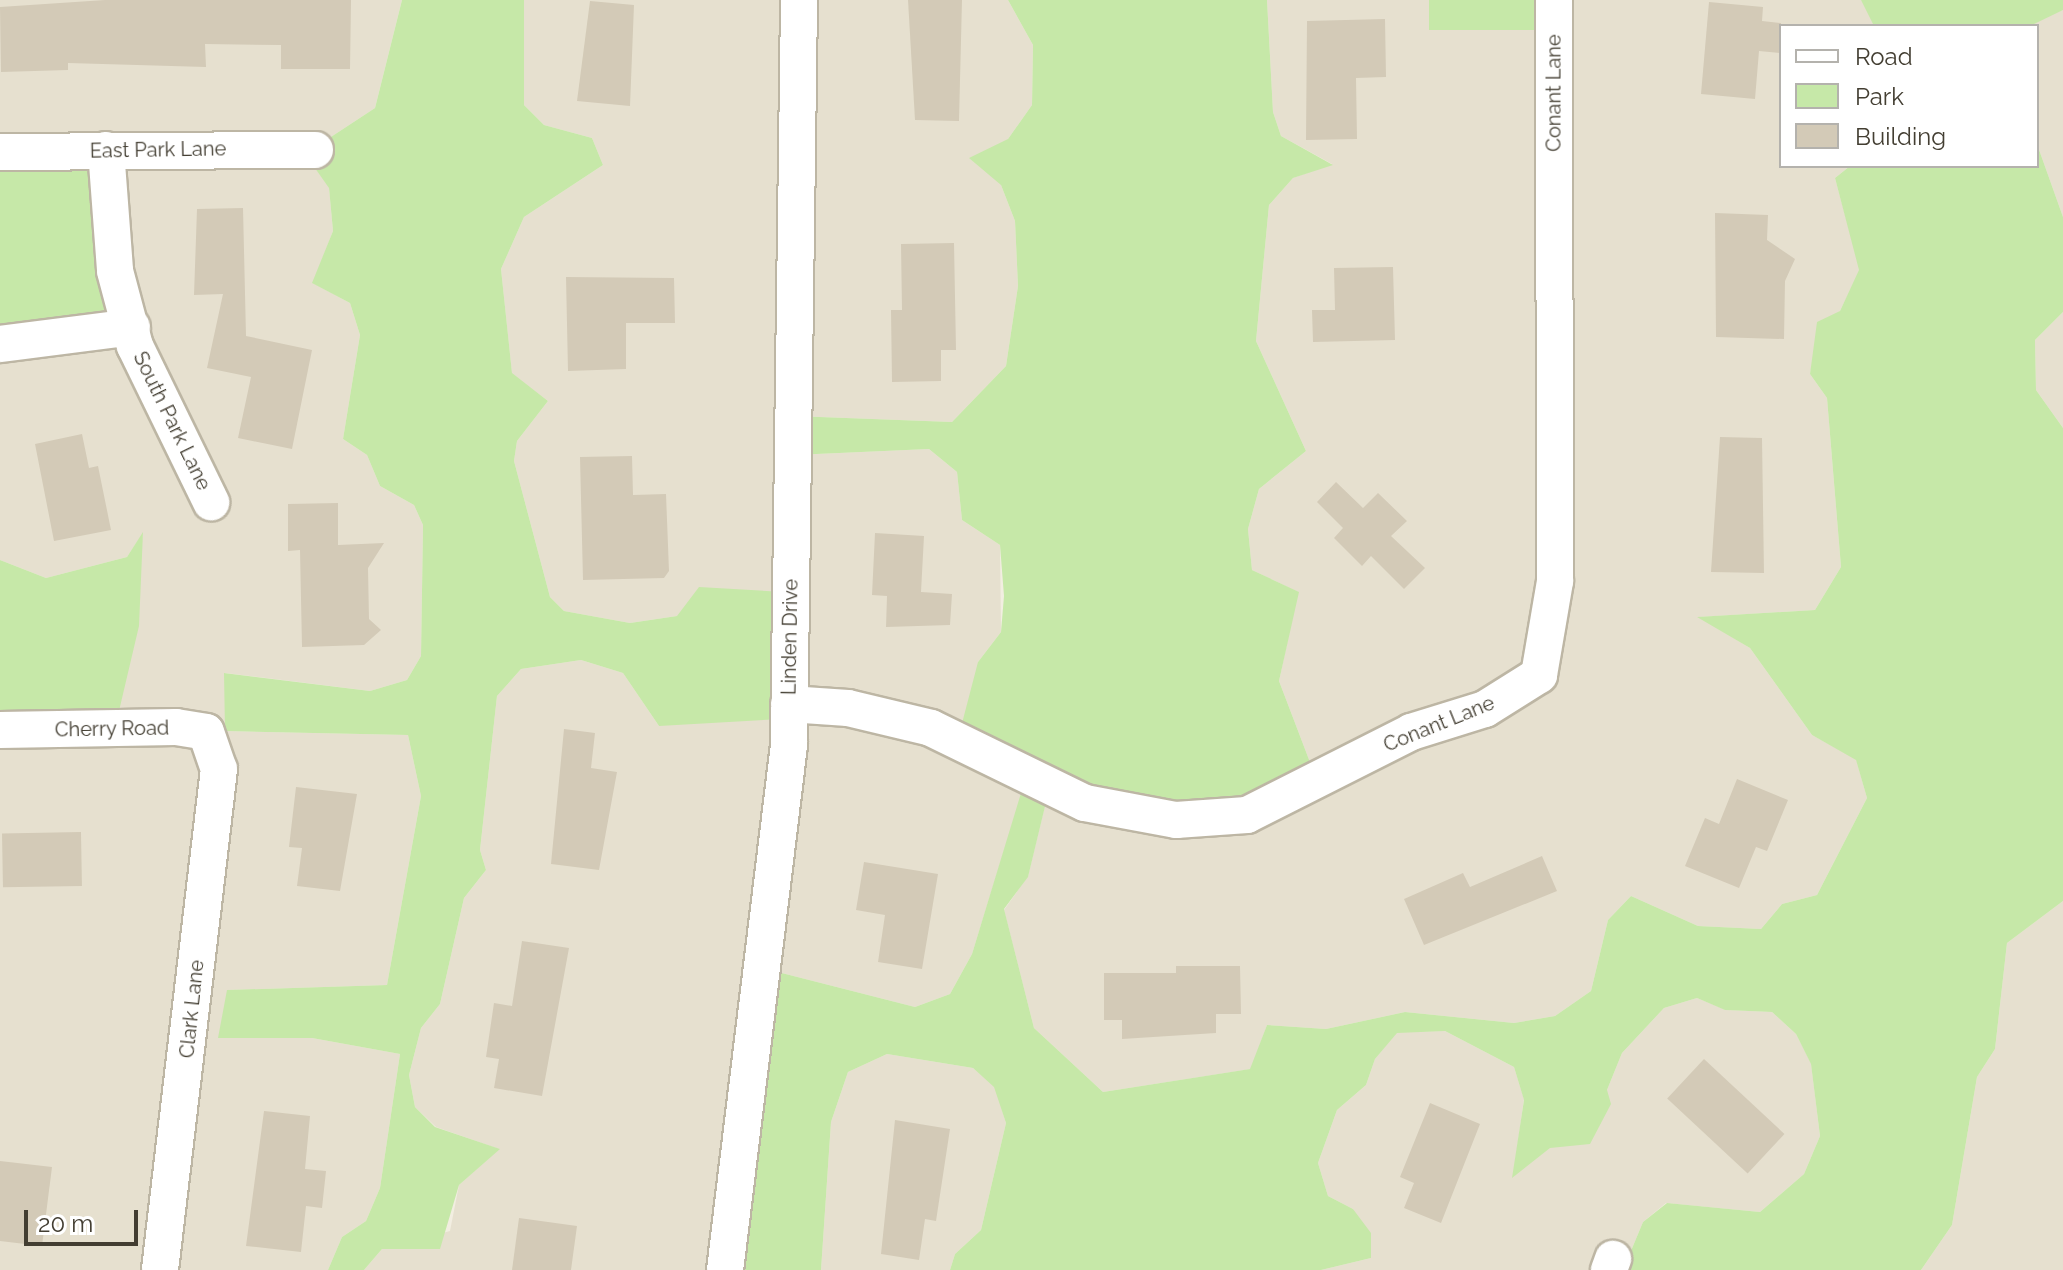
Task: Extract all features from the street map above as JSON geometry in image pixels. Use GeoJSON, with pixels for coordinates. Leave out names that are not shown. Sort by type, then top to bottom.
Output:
{"type":"FeatureCollection","features":[{"type":"Feature","properties":{"kind":"street","name":"Linden Drive"},"geometry":{"type":"LineString","coordinates":[[725,1270],[789,704],[799,0]]}},
{"type":"Feature","properties":{"kind":"street","name":"Conant Lane"},"geometry":{"type":"LineString","coordinates":[[789,704],[848,708],[931,728],[1085,803],[1176,820],[1247,815],[1411,732],[1485,709],[1539,675],[1555,581],[1554,0]]}},
{"type":"Feature","properties":{"kind":"street","name":"South Park Lane"},"geometry":{"type":"LineString","coordinates":[[106,150],[115,271],[132,327],[211,502]]}},
{"type":"Feature","properties":{"kind":"street","name":"East Park Lane"},"geometry":{"type":"LineString","coordinates":[[0,152],[315,150]]}},
{"type":"Feature","properties":{"kind":"street"},"geometry":{"type":"LineString","coordinates":[[0,344],[132,327]]}},
{"type":"Feature","properties":{"kind":"street","name":"Cherry Road"},"geometry":{"type":"LineString","coordinates":[[0,730],[176,727],[206,732],[211,749]]}},
{"type":"Feature","properties":{"kind":"street","name":"Clark Lane"},"geometry":{"type":"LineString","coordinates":[[160,1270],[219,769],[211,749]]}},
{"type":"Feature","properties":{"kind":"shaded area"},"geometry":{"type":"Polygon","coordinates":[[[0,0],[402,0],[375,108],[305,154],[329,187],[333,231],[313,283],[350,303],[360,335],[343,439],[367,455],[380,486],[414,505],[423,525],[421,656],[407,680],[370,691],[225,673],[225,731],[408,735],[421,796],[387,985],[228,990],[219,1038],[312,1038],[400,1054],[380,1188],[366,1221],[342,1237],[328,1270],[0,1270],[0,729],[115,728],[143,533],[127,557],[46,578],[0,560],[0,0]]]}},
{"type":"Feature","properties":{"kind":"shaded area"},"geometry":{"type":"Polygon","coordinates":[[[524,0],[1008,0],[1033,45],[1032,105],[1008,139],[1001,185],[1015,221],[1018,286],[1006,366],[952,422],[793,416],[794,455],[929,449],[957,472],[962,520],[1000,545],[1001,632],[978,662],[1026,780],[972,954],[950,994],[915,1007],[766,969],[722,1270],[364,1270],[382,1249],[450,1231],[459,1185],[499,1149],[436,1127],[415,1107],[409,1075],[421,1028],[440,1004],[464,898],[486,870],[480,850],[497,696],[521,669],[581,660],[623,673],[659,726],[677,616],[630,623],[564,611],[550,597],[514,461],[517,441],[548,401],[512,374],[501,269],[524,217],[603,165],[592,138],[544,125],[524,105],[524,0]]]}},
{"type":"Feature","properties":{"kind":"shaded area"},"geometry":{"type":"Polygon","coordinates":[[[1267,0],[1429,0],[1432,30],[1550,0],[1861,0],[1871,8],[1874,24],[1779,24],[1779,168],[1848,168],[1835,178],[1860,270],[1840,311],[1819,334],[1810,374],[1827,398],[1841,567],[1815,610],[1699,617],[1750,648],[1812,735],[1856,759],[1867,798],[1817,895],[1782,904],[1761,929],[1698,926],[1631,896],[1608,920],[1591,991],[1555,1016],[1514,1023],[1405,1012],[1326,1029],[1267,1025],[1251,1069],[1103,1092],[1034,1028],[1004,910],[1028,876],[1048,793],[1316,778],[1279,681],[1298,592],[1252,570],[1248,529],[1259,489],[1306,451],[1256,341],[1269,205],[1293,178],[1332,164],[1281,136],[1273,112],[1267,0]]]}},
{"type":"Feature","properties":{"kind":"shaded area"},"geometry":{"type":"Polygon","coordinates":[[[2063,10],[2063,217],[2039,150],[2039,24],[2030,20],[2063,10]]]}},
{"type":"Feature","properties":{"kind":"shaded area"},"geometry":{"type":"Polygon","coordinates":[[[2063,312],[2063,428],[2036,390],[2035,340],[2063,312]]]}},
{"type":"Feature","properties":{"kind":"shaded area"},"geometry":{"type":"Polygon","coordinates":[[[2063,901],[2063,1270],[1921,1270],[1952,1225],[1977,1077],[1995,1049],[2007,943],[2063,901]]]}},
{"type":"Feature","properties":{"kind":"shaded area"},"geometry":{"type":"Polygon","coordinates":[[[1697,998],[1726,1010],[1772,1012],[1796,1034],[1811,1063],[1820,1136],[1804,1174],[1760,1212],[1666,1203],[1643,1222],[1623,1270],[1321,1270],[1371,1258],[1353,1209],[1328,1196],[1318,1163],[1337,1110],[1366,1085],[1375,1059],[1397,1032],[1445,1031],[1514,1067],[1524,1099],[1513,1177],[1607,1090],[1622,1053],[1664,1008],[1697,998]]]}},
{"type":"Feature","properties":{"kind":"shaded area"},"geometry":{"type":"Polygon","coordinates":[[[887,1054],[973,1068],[995,1087],[1006,1123],[981,1230],[955,1254],[950,1270],[821,1270],[831,1122],[848,1072],[887,1054]]]}},
{"type":"Feature","properties":{"kind":"green space"},"geometry":{"type":"Polygon","coordinates":[[[402,0],[524,0],[524,105],[544,125],[592,138],[603,165],[524,217],[501,269],[512,373],[548,401],[517,441],[514,461],[550,597],[564,611],[630,623],[677,616],[699,587],[784,592],[781,719],[659,726],[623,673],[581,660],[521,669],[497,696],[480,850],[486,870],[464,898],[440,1004],[421,1028],[409,1075],[415,1107],[435,1127],[500,1149],[459,1185],[440,1249],[382,1249],[364,1270],[328,1270],[342,1237],[366,1221],[380,1188],[400,1054],[312,1038],[218,1038],[227,990],[387,985],[421,796],[408,735],[225,731],[224,673],[370,691],[407,680],[421,656],[423,525],[414,505],[380,486],[367,455],[343,439],[360,335],[350,303],[312,283],[333,231],[329,188],[305,154],[375,108],[402,0]]]}},
{"type":"Feature","properties":{"kind":"green space"},"geometry":{"type":"Polygon","coordinates":[[[1008,0],[1267,0],[1273,112],[1281,136],[1333,165],[1293,178],[1269,205],[1256,341],[1306,451],[1259,489],[1248,529],[1252,570],[1299,592],[1279,681],[1316,778],[1242,818],[1048,794],[1028,877],[1004,909],[1034,1028],[1103,1092],[1250,1069],[1267,1025],[1326,1029],[1405,1012],[1514,1023],[1555,1016],[1591,991],[1608,920],[1631,896],[1698,926],[1761,929],[1782,904],[1817,895],[1867,798],[1856,760],[1812,735],[1750,648],[1697,617],[1815,610],[1841,567],[1827,398],[1810,374],[1817,322],[1840,311],[1859,270],[1835,178],[1848,168],[2039,168],[2039,150],[2063,217],[2063,312],[2035,340],[2036,390],[2063,428],[2063,901],[2007,943],[1995,1049],[1977,1077],[1952,1225],[1921,1270],[1623,1270],[1643,1222],[1667,1203],[1760,1212],[1804,1174],[1820,1136],[1811,1064],[1796,1034],[1772,1012],[1725,1010],[1697,998],[1664,1008],[1622,1053],[1607,1090],[1611,1104],[1590,1144],[1550,1148],[1512,1178],[1524,1100],[1514,1067],[1445,1031],[1397,1033],[1375,1059],[1366,1085],[1337,1110],[1318,1163],[1328,1196],[1353,1209],[1371,1233],[1371,1258],[1321,1270],[950,1270],[955,1254],[981,1230],[1006,1123],[994,1087],[973,1068],[887,1054],[848,1072],[831,1122],[821,1270],[722,1270],[766,969],[915,1007],[950,994],[972,954],[1025,780],[960,731],[978,662],[1001,632],[1004,596],[1000,545],[962,520],[957,472],[929,449],[794,455],[793,416],[952,422],[1006,366],[1018,286],[1015,221],[1001,185],[969,158],[1008,139],[1032,105],[1033,45],[1008,0]]]}},
{"type":"Feature","properties":{"kind":"green space"},"geometry":{"type":"Polygon","coordinates":[[[1429,0],[1550,0],[1550,30],[1429,30],[1429,0]]]}},
{"type":"Feature","properties":{"kind":"green space"},"geometry":{"type":"Polygon","coordinates":[[[1861,0],[2063,0],[2063,10],[2034,24],[1873,24],[1861,0]]]}},
{"type":"Feature","properties":{"kind":"green space"},"geometry":{"type":"Polygon","coordinates":[[[106,150],[132,327],[0,344],[0,152],[106,150]]]}},
{"type":"Feature","properties":{"kind":"green space"},"geometry":{"type":"Polygon","coordinates":[[[143,532],[139,626],[115,728],[0,729],[0,560],[46,578],[127,557],[143,532]]]}},
{"type":"Feature","properties":{"kind":"building"},"geometry":{"type":"Polygon","coordinates":[[[105,0],[351,0],[350,69],[281,69],[281,45],[205,44],[206,67],[68,63],[68,70],[1,72],[0,7],[105,0]]]}},
{"type":"Feature","properties":{"kind":"building"},"geometry":{"type":"Polygon","coordinates":[[[908,0],[962,0],[959,121],[915,120],[908,0]]]}},
{"type":"Feature","properties":{"kind":"building"},"geometry":{"type":"Polygon","coordinates":[[[590,1],[634,5],[630,106],[577,101],[590,1]]]}},
{"type":"Feature","properties":{"kind":"building"},"geometry":{"type":"Polygon","coordinates":[[[1709,2],[1763,7],[1762,21],[1781,23],[1779,53],[1759,51],[1755,99],[1701,94],[1709,2]]]}},
{"type":"Feature","properties":{"kind":"building"},"geometry":{"type":"Polygon","coordinates":[[[1385,19],[1386,77],[1356,78],[1357,139],[1306,140],[1307,21],[1385,19]]]}},
{"type":"Feature","properties":{"kind":"building"},"geometry":{"type":"Polygon","coordinates":[[[243,208],[246,336],[312,350],[292,449],[238,438],[251,377],[207,368],[223,294],[194,295],[197,209],[243,208]]]}},
{"type":"Feature","properties":{"kind":"building"},"geometry":{"type":"Polygon","coordinates":[[[1715,213],[1768,215],[1767,240],[1795,259],[1785,281],[1784,339],[1716,337],[1715,213]]]}},
{"type":"Feature","properties":{"kind":"building"},"geometry":{"type":"Polygon","coordinates":[[[954,243],[956,350],[941,350],[941,381],[892,382],[891,310],[902,310],[901,244],[954,243]]]}},
{"type":"Feature","properties":{"kind":"building"},"geometry":{"type":"Polygon","coordinates":[[[1393,267],[1395,340],[1313,342],[1312,310],[1335,310],[1334,268],[1393,267]]]}},
{"type":"Feature","properties":{"kind":"building"},"geometry":{"type":"Polygon","coordinates":[[[566,277],[674,278],[675,323],[626,323],[626,369],[568,371],[566,277]]]}},
{"type":"Feature","properties":{"kind":"building"},"geometry":{"type":"Polygon","coordinates":[[[82,434],[89,468],[98,466],[111,530],[54,541],[35,444],[82,434]]]}},
{"type":"Feature","properties":{"kind":"building"},"geometry":{"type":"Polygon","coordinates":[[[1720,437],[1762,438],[1764,573],[1711,572],[1720,437]]]}},
{"type":"Feature","properties":{"kind":"building"},"geometry":{"type":"Polygon","coordinates":[[[632,456],[633,495],[666,494],[669,571],[664,578],[583,580],[580,457],[632,456]]]}},
{"type":"Feature","properties":{"kind":"building"},"geometry":{"type":"Polygon","coordinates":[[[1336,482],[1363,508],[1378,493],[1407,521],[1391,536],[1425,568],[1404,589],[1371,556],[1362,566],[1334,538],[1343,528],[1317,502],[1336,482]]]}},
{"type":"Feature","properties":{"kind":"building"},"geometry":{"type":"Polygon","coordinates":[[[338,503],[338,545],[384,543],[368,568],[369,619],[381,630],[364,645],[302,647],[300,550],[288,551],[288,504],[338,503]]]}},
{"type":"Feature","properties":{"kind":"building"},"geometry":{"type":"Polygon","coordinates":[[[875,533],[924,536],[921,592],[952,594],[950,625],[886,627],[887,596],[872,595],[875,533]]]}},
{"type":"Feature","properties":{"kind":"building"},"geometry":{"type":"Polygon","coordinates":[[[564,729],[595,733],[591,768],[617,772],[599,870],[551,864],[564,729]]]}},
{"type":"Feature","properties":{"kind":"building"},"geometry":{"type":"Polygon","coordinates":[[[1737,779],[1788,800],[1767,851],[1756,847],[1739,888],[1685,866],[1705,818],[1719,824],[1737,779]]]}},
{"type":"Feature","properties":{"kind":"building"},"geometry":{"type":"Polygon","coordinates":[[[296,787],[357,794],[340,891],[297,886],[302,848],[289,847],[296,787]]]}},
{"type":"Feature","properties":{"kind":"building"},"geometry":{"type":"Polygon","coordinates":[[[81,832],[82,886],[3,887],[2,833],[81,832]]]}},
{"type":"Feature","properties":{"kind":"building"},"geometry":{"type":"Polygon","coordinates":[[[1542,856],[1557,891],[1424,945],[1404,899],[1463,873],[1470,887],[1542,856]]]}},
{"type":"Feature","properties":{"kind":"building"},"geometry":{"type":"Polygon","coordinates":[[[864,862],[938,874],[922,969],[878,962],[885,915],[856,910],[864,862]]]}},
{"type":"Feature","properties":{"kind":"building"},"geometry":{"type":"Polygon","coordinates":[[[522,941],[569,948],[542,1096],[494,1088],[499,1059],[486,1057],[494,1003],[512,1006],[522,941]]]}},
{"type":"Feature","properties":{"kind":"building"},"geometry":{"type":"Polygon","coordinates":[[[1176,966],[1240,966],[1241,1014],[1216,1014],[1216,1033],[1122,1039],[1122,1020],[1104,1020],[1104,973],[1176,973],[1176,966]]]}},
{"type":"Feature","properties":{"kind":"building"},"geometry":{"type":"Polygon","coordinates":[[[1704,1059],[1784,1134],[1748,1174],[1667,1098],[1704,1059]]]}},
{"type":"Feature","properties":{"kind":"building"},"geometry":{"type":"Polygon","coordinates":[[[1430,1103],[1480,1124],[1441,1223],[1404,1208],[1414,1183],[1400,1177],[1430,1103]]]}},
{"type":"Feature","properties":{"kind":"building"},"geometry":{"type":"Polygon","coordinates":[[[264,1111],[310,1116],[305,1169],[326,1171],[322,1208],[306,1206],[301,1252],[246,1246],[264,1111]]]}},
{"type":"Feature","properties":{"kind":"building"},"geometry":{"type":"Polygon","coordinates":[[[895,1120],[950,1129],[936,1221],[925,1219],[919,1260],[881,1254],[895,1120]]]}},
{"type":"Feature","properties":{"kind":"building"},"geometry":{"type":"Polygon","coordinates":[[[0,1161],[52,1167],[42,1246],[0,1241],[0,1161]]]}},
{"type":"Feature","properties":{"kind":"building"},"geometry":{"type":"Polygon","coordinates":[[[519,1218],[577,1226],[571,1270],[512,1270],[519,1218]]]}}]}
